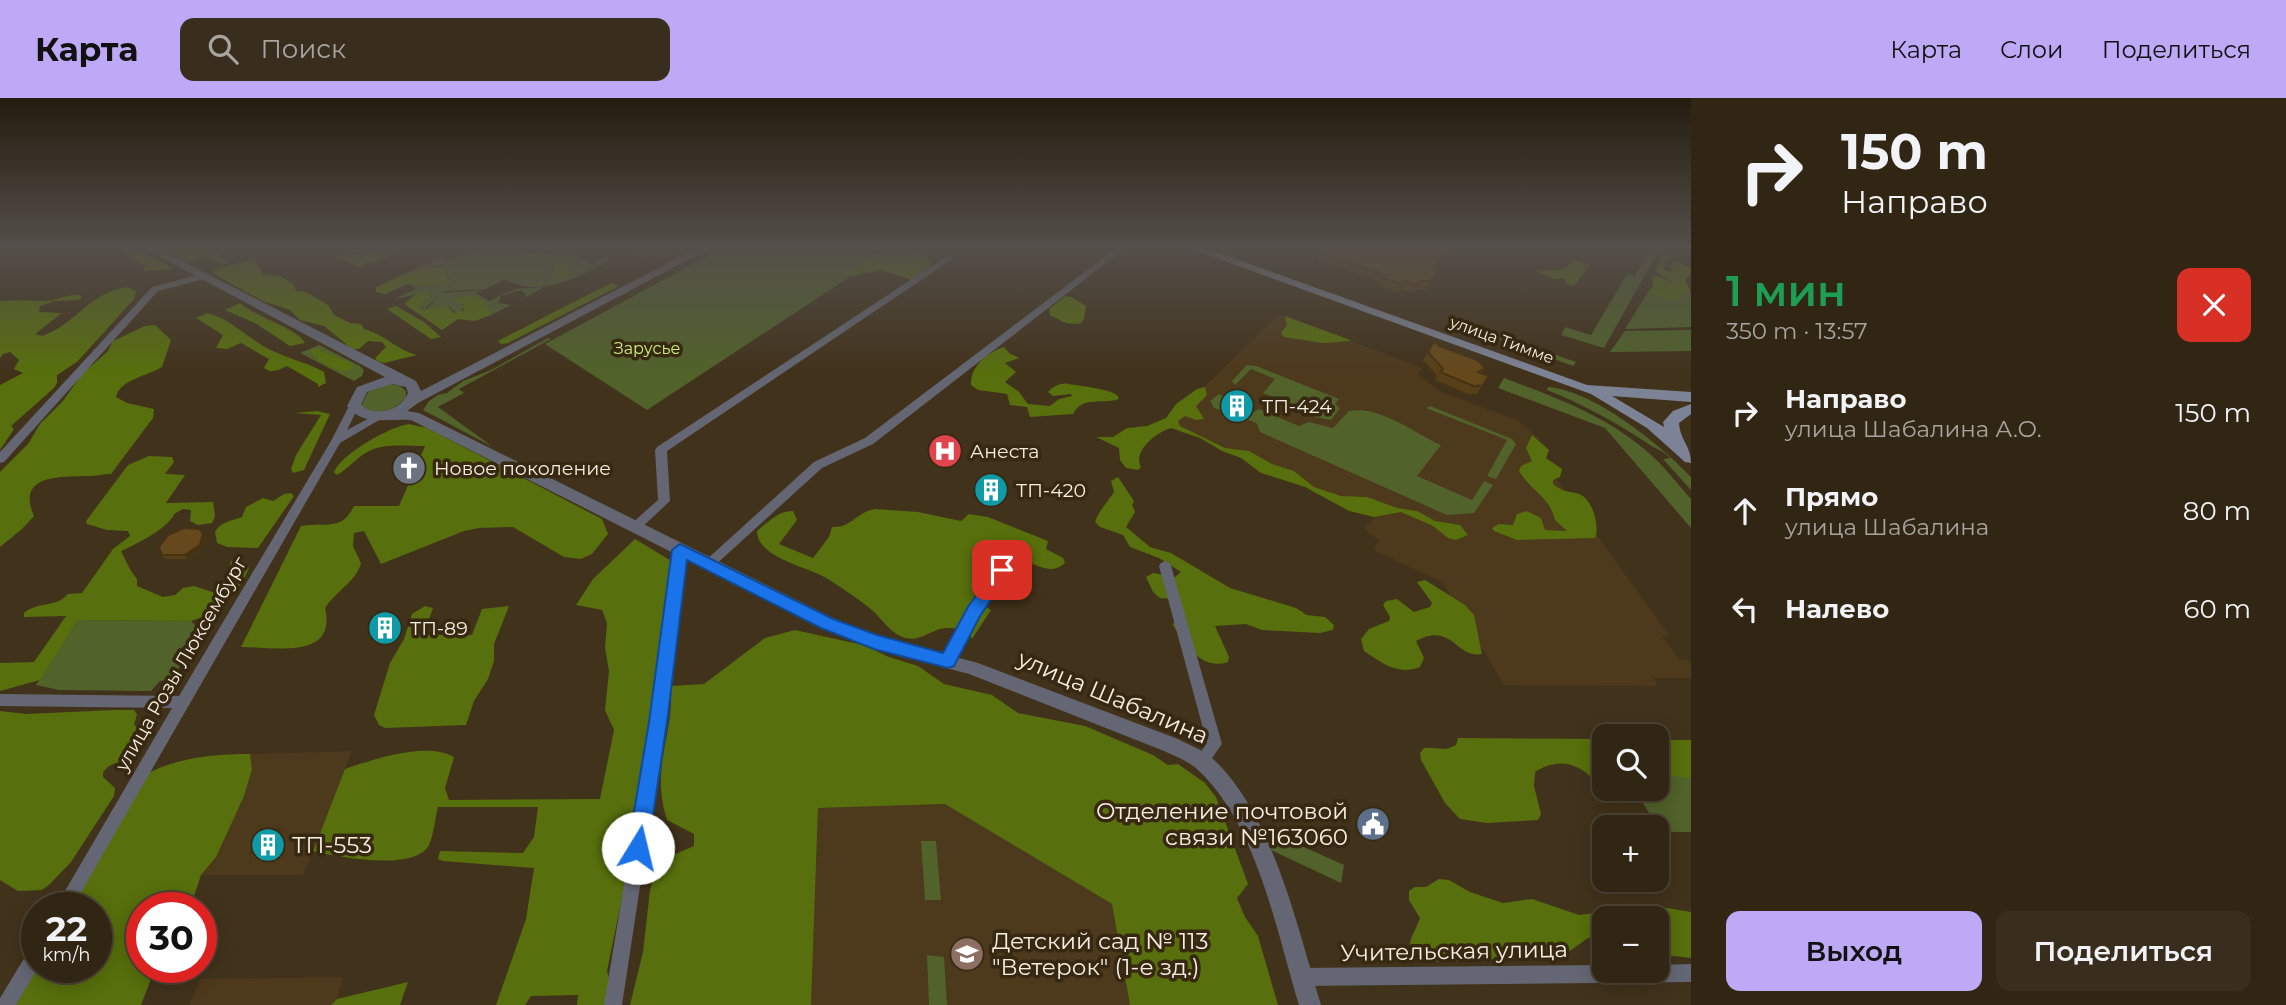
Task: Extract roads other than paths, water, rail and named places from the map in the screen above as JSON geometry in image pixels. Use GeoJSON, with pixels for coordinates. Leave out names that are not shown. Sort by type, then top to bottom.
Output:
{"type":"FeatureCollection","features":[{"type":"Feature","properties":{"kind":"main road","name":"улица Тимме"},"geometry":{"type":"LineString","coordinates":[[1306,288],[1585,389],[1691,397]]}},
{"type":"Feature","properties":{"kind":"main road"},"geometry":{"type":"LineString","coordinates":[[1585,389],[1631,412],[1686,453]]}},
{"type":"Feature","properties":{"kind":"main road"},"geometry":{"type":"LineString","coordinates":[[1686,453],[1670,425],[1678,414],[1691,409]]}},
{"type":"Feature","properties":{"kind":"street"},"geometry":{"type":"LineString","coordinates":[[0,458],[158,288]]}},
{"type":"Feature","properties":{"kind":"street"},"geometry":{"type":"LineString","coordinates":[[228,288],[363,361],[368,372],[354,407],[360,414],[385,415]]}},
{"type":"Feature","properties":{"kind":"street"},"geometry":{"type":"LineString","coordinates":[[336,441],[385,415],[411,397],[446,383],[628,288]]}},
{"type":"Feature","properties":{"kind":"street"},"geometry":{"type":"LineString","coordinates":[[635,527],[664,501],[662,450],[905,288]]}},
{"type":"Feature","properties":{"kind":"street"},"geometry":{"type":"LineString","coordinates":[[709,564],[818,465],[869,441],[1069,288]]}},
{"type":"Feature","properties":{"kind":"street","name":"улица Шабалина"},"geometry":{"type":"LineString","coordinates":[[363,361],[411,397],[635,527],[827,623],[874,642],[948,661],[1121,725],[1202,760],[1230,791],[1247,821],[1279,905],[1310,1005]]}},
{"type":"Feature","properties":{"kind":"street"},"geometry":{"type":"LineString","coordinates":[[359,393],[382,381],[411,397]]}},
{"type":"Feature","properties":{"kind":"street","name":"улица Розы Люксембург"},"geometry":{"type":"LineString","coordinates":[[71,892],[354,407]]}},
{"type":"Feature","properties":{"kind":"street"},"geometry":{"type":"LineString","coordinates":[[613,1005],[658,722],[680,550]]}},
{"type":"Feature","properties":{"kind":"street"},"geometry":{"type":"LineString","coordinates":[[1165,566],[1215,744],[1202,760]]}},
{"type":"Feature","properties":{"kind":"street"},"geometry":{"type":"LineString","coordinates":[[948,661],[974,612],[1002,570]]}},
{"type":"Feature","properties":{"kind":"street"},"geometry":{"type":"LineString","coordinates":[[0,700],[183,702]]}},
{"type":"Feature","properties":{"kind":"street","name":"Учительская улица"},"geometry":{"type":"LineString","coordinates":[[1301,977],[1691,973]]}},
{"type":"Feature","properties":{"kind":"street"},"geometry":{"type":"LineString","coordinates":[[6,1005],[21,980]]}},
{"type":"Feature","properties":{"kind":"place","name":"ТП-424"},"geometry":{"type":"Point","coordinates":[1237,406]}},
{"type":"Feature","properties":{"kind":"place","name":"Анеста"},"geometry":{"type":"Point","coordinates":[945,451]}},
{"type":"Feature","properties":{"kind":"place","name":"Новое поколение"},"geometry":{"type":"Point","coordinates":[409,468]}},
{"type":"Feature","properties":{"kind":"place","name":"ТП-420"},"geometry":{"type":"Point","coordinates":[991,490]}},
{"type":"Feature","properties":{"kind":"place","name":"ТП-89"},"geometry":{"type":"Point","coordinates":[385,628]}},
{"type":"Feature","properties":{"kind":"place","name":"Отделение почтовой связи №163060"},"geometry":{"type":"Point","coordinates":[1373,824]}},
{"type":"Feature","properties":{"kind":"place","name":"ТП-553"},"geometry":{"type":"Point","coordinates":[268,845]}},
{"type":"Feature","properties":{"kind":"place","name":"Детский сад № 113 \"Ветерок\" (1-е зд.)"},"geometry":{"type":"Point","coordinates":[967,954]}},
{"type":"Feature","properties":{"kind":"park label","name":"Зарусье"},"geometry":{"type":"Point","coordinates":[647,348]}}]}
